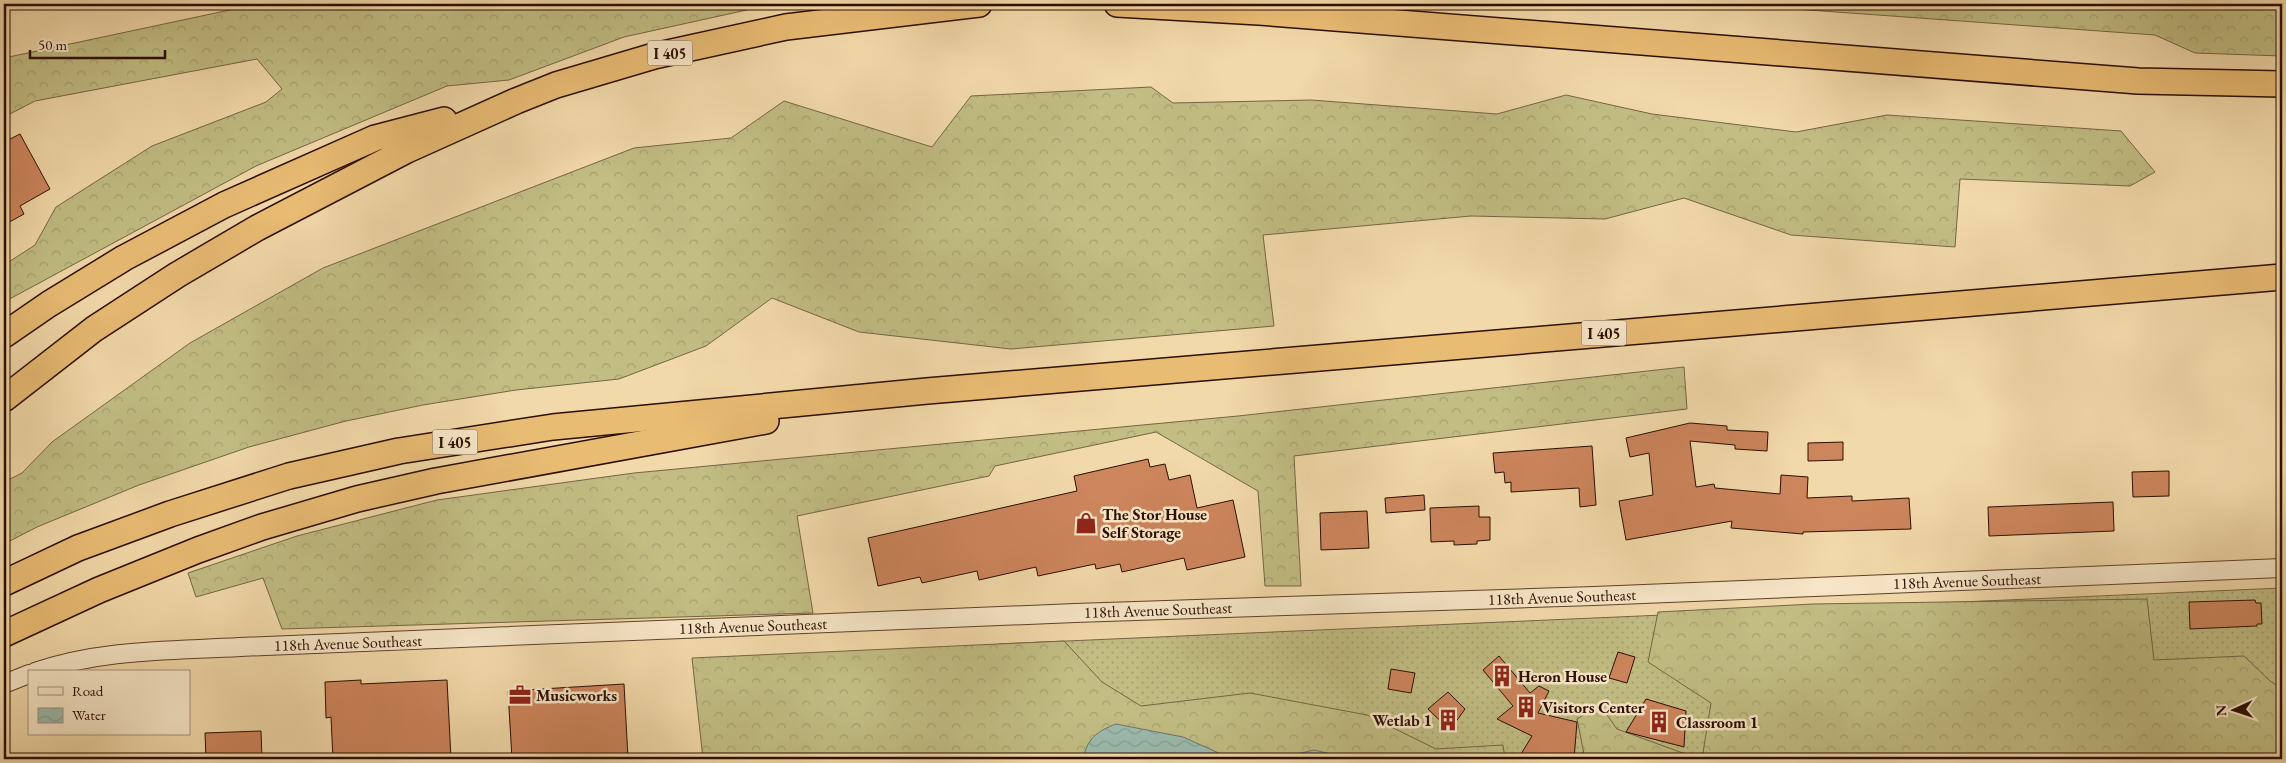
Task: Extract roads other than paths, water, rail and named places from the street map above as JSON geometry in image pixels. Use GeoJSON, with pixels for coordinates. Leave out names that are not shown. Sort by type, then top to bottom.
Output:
{"type":"FeatureCollection","features":[{"type":"Feature","properties":{"kind":"highway","name":"I 405"},"geometry":{"type":"LineString","coordinates":[[4,399],[94,329],[177,275],[249,233],[407,150],[516,101],[556,85],[654,56],[786,27],[979,4]]}},
{"type":"Feature","properties":{"kind":"highway"},"geometry":{"type":"LineString","coordinates":[[1118,4],[1259,12],[2138,81],[2282,84]]}},
{"type":"Feature","properties":{"kind":"highway"},"geometry":{"type":"LineString","coordinates":[[4,336],[49,304],[124,258],[224,206],[375,138],[516,101]]}},
{"type":"Feature","properties":{"kind":"highway","name":"I 405"},"geometry":{"type":"LineString","coordinates":[[4,583],[78,548],[170,514],[288,476],[399,451],[553,427],[927,391],[2282,277]]}},
{"type":"Feature","properties":{"kind":"highway"},"geometry":{"type":"LineString","coordinates":[[4,634],[99,590],[198,550],[262,527],[357,499],[436,481],[927,391]]}},
{"type":"Feature","properties":{"kind":"street","name":"118th Avenue Southeast"},"geometry":{"type":"LineString","coordinates":[[43,670],[88,658],[124,653],[240,647],[1075,612],[1594,596],[2282,568]]}},
{"type":"Feature","properties":{"kind":"street"},"geometry":{"type":"LineString","coordinates":[[4,684],[28,674]]}},
{"type":"Feature","properties":{"kind":"water"},"geometry":{"type":"Polygon","coordinates":[[[1116,724],[1183,737],[1221,754],[1250,759],[1083,759],[1090,741],[1098,733],[1116,724]]]}},
{"type":"Feature","properties":{"kind":"water"},"geometry":{"type":"Polygon","coordinates":[[[1314,750],[1352,759],[1275,759],[1314,750]]]}},
{"type":"Feature","properties":{"kind":"place","name":"The Stor House Self Storage"},"geometry":{"type":"Point","coordinates":[1086,523]}},
{"type":"Feature","properties":{"kind":"place","name":"Heron House"},"geometry":{"type":"Point","coordinates":[1502,676]}},
{"type":"Feature","properties":{"kind":"place","name":"Musicworks"},"geometry":{"type":"Point","coordinates":[520,695]}},
{"type":"Feature","properties":{"kind":"place","name":"Visitors Center"},"geometry":{"type":"Point","coordinates":[1526,707]}},
{"type":"Feature","properties":{"kind":"place","name":"Wetlab 1"},"geometry":{"type":"Point","coordinates":[1448,720]}},
{"type":"Feature","properties":{"kind":"place","name":"Classroom 1"},"geometry":{"type":"Point","coordinates":[1659,722]}}]}
